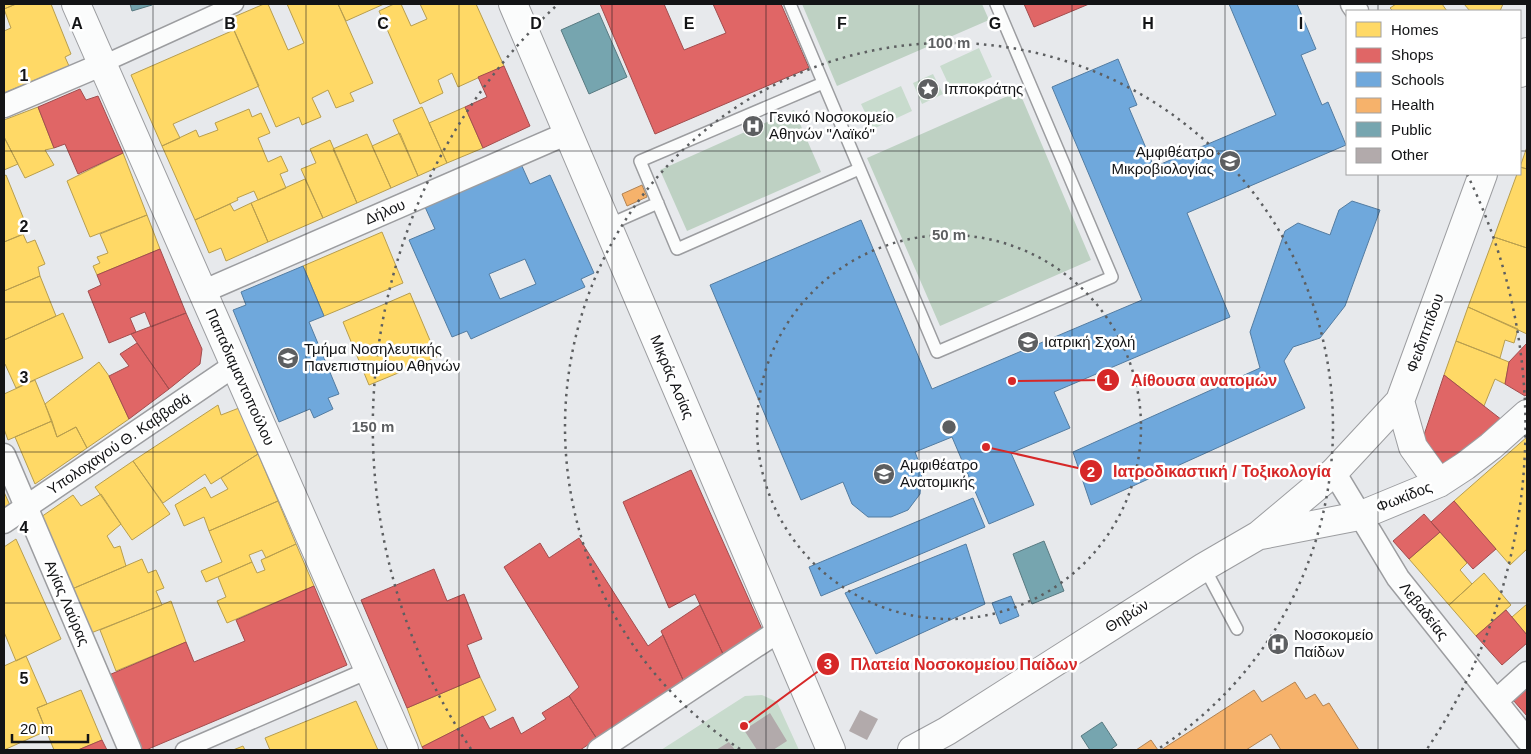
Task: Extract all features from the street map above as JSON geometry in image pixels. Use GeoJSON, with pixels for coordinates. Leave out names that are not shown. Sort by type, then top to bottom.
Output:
{"type":"FeatureCollection","features":[{"type":"Feature","properties":{"kind":"street","name":"Παπαδιαμαντοπούλου"},"geometry":{"type":"LineString","coordinates":[[76,4],[404,750]]}},
{"type":"Feature","properties":{"kind":"street"},"geometry":{"type":"LineString","coordinates":[[4,106],[103,64],[235,4]]}},
{"type":"Feature","properties":{"kind":"street","name":"Μικράς Ασίας"},"geometry":{"type":"LineString","coordinates":[[513,4],[831,750]]}},
{"type":"Feature","properties":{"kind":"street"},"geometry":{"type":"LineString","coordinates":[[1521,70],[1527,52]]}},
{"type":"Feature","properties":{"kind":"street","name":"Δήλου"},"geometry":{"type":"LineString","coordinates":[[202,292],[568,133]]}},
{"type":"Feature","properties":{"kind":"street","name":"Φειδιππίδου"},"geometry":{"type":"LineString","coordinates":[[1334,472],[1400,401],[1483,175]]}},
{"type":"Feature","properties":{"kind":"street","name":"Υπολοχαγού Θ. Καββαθά"},"geometry":{"type":"LineString","coordinates":[[4,522],[234,365]]}},
{"type":"Feature","properties":{"kind":"street"},"geometry":{"type":"LineString","coordinates":[[1400,401],[1413,447],[1439,483]]}},
{"type":"Feature","properties":{"kind":"street","name":"Φωκίδος"},"geometry":{"type":"LineString","coordinates":[[1260,535],[1359,516],[1439,483],[1466,466],[1527,414]]}},
{"type":"Feature","properties":{"kind":"street","name":"Αγίας Λαύρας"},"geometry":{"type":"LineString","coordinates":[[4,455],[130,750]]}},
{"type":"Feature","properties":{"kind":"street","name":"Λεβαδείας"},"geometry":{"type":"LineString","coordinates":[[1334,472],[1398,578],[1527,740]]}},
{"type":"Feature","properties":{"kind":"street","name":"Θηβών"},"geometry":{"type":"LineString","coordinates":[[912,750],[947,731],[1204,567],[1260,535],[1334,472]]}},
{"type":"Feature","properties":{"kind":"street"},"geometry":{"type":"LineString","coordinates":[[599,750],[780,630]]}},
{"type":"Feature","properties":{"kind":"street"},"geometry":{"type":"LineString","coordinates":[[184,750],[369,670]]}},
{"type":"Feature","properties":{"kind":"street"},"geometry":{"type":"LineString","coordinates":[[1496,701],[1527,673]]}},
{"type":"Feature","properties":{"kind":"lane"},"geometry":{"type":"LineString","coordinates":[[790,4],[936,352],[1112,277],[996,4]]}},
{"type":"Feature","properties":{"kind":"lane"},"geometry":{"type":"LineString","coordinates":[[823,83],[640,161],[677,249],[859,169]]}},
{"type":"Feature","properties":{"kind":"lane"},"geometry":{"type":"LineString","coordinates":[[608,225],[658,203]]}},
{"type":"Feature","properties":{"kind":"lane"},"geometry":{"type":"LineString","coordinates":[[1204,567],[1237,629]]}},
{"type":"Feature","properties":{"kind":"green space"},"geometry":{"type":"Polygon","coordinates":[[[802,4],[982,4],[989,20],[837,86],[802,4]]]}},
{"type":"Feature","properties":{"kind":"green space"},"geometry":{"type":"Polygon","coordinates":[[[979,48],[992,77],[953,94],[940,66],[979,48]]]}},
{"type":"Feature","properties":{"kind":"green space"},"geometry":{"type":"Polygon","coordinates":[[[933,74],[943,94],[922,104],[913,83],[933,74]]]}},
{"type":"Feature","properties":{"kind":"green space"},"geometry":{"type":"Polygon","coordinates":[[[901,86],[912,111],[873,129],[861,104],[901,86]]]}},
{"type":"Feature","properties":{"kind":"green space"},"geometry":{"type":"Polygon","coordinates":[[[1019,91],[1091,260],[940,326],[867,158],[1019,91]]]}},
{"type":"Feature","properties":{"kind":"green space"},"geometry":{"type":"Polygon","coordinates":[[[794,110],[821,172],[687,231],[660,170],[794,110]]]}},
{"type":"Feature","properties":{"kind":"green space"},"geometry":{"type":"Polygon","coordinates":[[[762,695],[777,702],[799,750],[661,750],[745,696],[762,695]]]}},
{"type":"Feature","properties":{"kind":"building: Homes"},"geometry":{"type":"Polygon","coordinates":[[[4,4],[16,4],[4,9],[4,4]]]}},
{"type":"Feature","properties":{"kind":"building: Homes"},"geometry":{"type":"Polygon","coordinates":[[[16,4],[51,4],[71,54],[65,57],[69,66],[4,93],[4,31],[11,28],[4,9],[16,4]]]}},
{"type":"Feature","properties":{"kind":"building: Homes"},"geometry":{"type":"Polygon","coordinates":[[[268,4],[288,50],[304,43],[287,4],[338,4],[373,83],[350,93],[354,101],[336,108],[328,90],[312,98],[321,117],[302,125],[299,117],[276,127],[229,19],[268,4]]]}},
{"type":"Feature","properties":{"kind":"building: Homes"},"geometry":{"type":"Polygon","coordinates":[[[338,4],[384,4],[346,21],[338,4]]]}},
{"type":"Feature","properties":{"kind":"building: Homes"},"geometry":{"type":"Polygon","coordinates":[[[394,4],[401,4],[411,26],[427,19],[420,4],[476,4],[504,66],[458,87],[452,73],[438,80],[443,93],[420,104],[379,11],[394,4]]]}},
{"type":"Feature","properties":{"kind":"building: Homes"},"geometry":{"type":"Polygon","coordinates":[[[1396,4],[1442,4],[1446,10],[1392,10],[1390,8],[1396,4]]]}},
{"type":"Feature","properties":{"kind":"building: Homes"},"geometry":{"type":"Polygon","coordinates":[[[1464,4],[1503,4],[1500,10],[1469,10],[1464,4]]]}},
{"type":"Feature","properties":{"kind":"building: Homes"},"geometry":{"type":"Polygon","coordinates":[[[234,30],[259,86],[173,124],[180,138],[162,146],[131,75],[234,30]]]}},
{"type":"Feature","properties":{"kind":"building: Homes"},"geometry":{"type":"Polygon","coordinates":[[[38,107],[54,148],[45,150],[54,165],[25,178],[4,137],[4,120],[38,107]]]}},
{"type":"Feature","properties":{"kind":"building: Homes"},"geometry":{"type":"Polygon","coordinates":[[[422,107],[447,163],[418,176],[393,120],[422,107]]]}},
{"type":"Feature","properties":{"kind":"building: Homes"},"geometry":{"type":"Polygon","coordinates":[[[465,107],[483,148],[447,163],[429,123],[465,107]]]}},
{"type":"Feature","properties":{"kind":"building: Homes"},"geometry":{"type":"Polygon","coordinates":[[[249,109],[252,117],[261,113],[270,133],[258,138],[268,162],[281,156],[288,171],[280,174],[286,188],[258,200],[254,191],[195,220],[162,146],[196,130],[199,137],[218,130],[215,123],[249,109]]]}},
{"type":"Feature","properties":{"kind":"building: Homes"},"geometry":{"type":"Polygon","coordinates":[[[400,133],[418,176],[391,188],[372,146],[400,133]]]}},
{"type":"Feature","properties":{"kind":"building: Homes"},"geometry":{"type":"Polygon","coordinates":[[[367,134],[391,188],[357,203],[333,149],[367,134]]]}},
{"type":"Feature","properties":{"kind":"building: Homes"},"geometry":{"type":"Polygon","coordinates":[[[4,137],[18,164],[4,170],[4,137]]]}},
{"type":"Feature","properties":{"kind":"building: Homes"},"geometry":{"type":"Polygon","coordinates":[[[330,140],[357,203],[323,218],[301,169],[316,163],[310,149],[330,140]]]}},
{"type":"Feature","properties":{"kind":"building: Homes"},"geometry":{"type":"Polygon","coordinates":[[[1527,147],[1527,169],[1521,167],[1527,147]]]}},
{"type":"Feature","properties":{"kind":"building: Homes"},"geometry":{"type":"Polygon","coordinates":[[[123,153],[147,215],[90,237],[67,181],[123,153]]]}},
{"type":"Feature","properties":{"kind":"building: Homes"},"geometry":{"type":"Polygon","coordinates":[[[1521,167],[1527,169],[1527,248],[1494,237],[1517,175],[1521,175],[1521,167]]]}},
{"type":"Feature","properties":{"kind":"building: Homes"},"geometry":{"type":"Polygon","coordinates":[[[6,175],[29,232],[4,242],[4,176],[6,175]]]}},
{"type":"Feature","properties":{"kind":"building: Homes"},"geometry":{"type":"Polygon","coordinates":[[[305,179],[323,218],[268,242],[251,203],[305,179]]]}},
{"type":"Feature","properties":{"kind":"building: Homes"},"geometry":{"type":"Polygon","coordinates":[[[251,203],[268,242],[226,261],[221,248],[209,253],[195,220],[230,204],[234,211],[251,203]]]}},
{"type":"Feature","properties":{"kind":"building: Homes"},"geometry":{"type":"Polygon","coordinates":[[[147,215],[160,249],[97,275],[93,266],[100,263],[97,257],[108,253],[100,234],[147,215]]]}},
{"type":"Feature","properties":{"kind":"building: Homes"},"geometry":{"type":"Polygon","coordinates":[[[382,232],[403,283],[324,316],[303,266],[382,232]]]}},
{"type":"Feature","properties":{"kind":"building: Homes"},"geometry":{"type":"Polygon","coordinates":[[[23,234],[27,243],[35,240],[45,264],[38,267],[40,276],[4,291],[4,242],[23,234]]]}},
{"type":"Feature","properties":{"kind":"building: Homes"},"geometry":{"type":"Polygon","coordinates":[[[1494,237],[1527,248],[1527,334],[1468,307],[1494,237]]]}},
{"type":"Feature","properties":{"kind":"building: Homes"},"geometry":{"type":"Polygon","coordinates":[[[40,276],[56,316],[4,340],[4,291],[40,276]]]}},
{"type":"Feature","properties":{"kind":"building: Homes"},"geometry":{"type":"Polygon","coordinates":[[[410,293],[437,357],[369,385],[343,322],[410,293]]]}},
{"type":"Feature","properties":{"kind":"building: Homes"},"geometry":{"type":"Polygon","coordinates":[[[1468,307],[1518,329],[1514,343],[1505,340],[1500,358],[1456,341],[1468,307]]]}},
{"type":"Feature","properties":{"kind":"building: Homes"},"geometry":{"type":"Polygon","coordinates":[[[63,313],[83,358],[16,388],[4,365],[4,340],[63,313]]]}},
{"type":"Feature","properties":{"kind":"building: Homes"},"geometry":{"type":"Polygon","coordinates":[[[1456,341],[1509,362],[1505,384],[1495,379],[1484,406],[1444,375],[1456,341]]]}},
{"type":"Feature","properties":{"kind":"building: Homes"},"geometry":{"type":"Polygon","coordinates":[[[99,362],[109,376],[129,419],[87,448],[76,427],[57,437],[45,404],[99,362]]]}},
{"type":"Feature","properties":{"kind":"building: Homes"},"geometry":{"type":"Polygon","coordinates":[[[35,380],[52,421],[8,440],[4,429],[4,394],[35,380]]]}},
{"type":"Feature","properties":{"kind":"building: Homes"},"geometry":{"type":"Polygon","coordinates":[[[218,405],[221,415],[239,408],[258,454],[211,484],[205,474],[163,503],[133,461],[218,405]]]}},
{"type":"Feature","properties":{"kind":"building: Homes"},"geometry":{"type":"Polygon","coordinates":[[[52,421],[57,437],[76,427],[87,448],[35,484],[15,437],[52,421]]]}},
{"type":"Feature","properties":{"kind":"building: Homes"},"geometry":{"type":"Polygon","coordinates":[[[1527,437],[1527,549],[1510,565],[1454,501],[1527,437]]]}},
{"type":"Feature","properties":{"kind":"building: Homes"},"geometry":{"type":"Polygon","coordinates":[[[258,454],[278,501],[209,531],[204,517],[184,526],[175,505],[205,487],[211,498],[228,489],[221,478],[258,454]]]}},
{"type":"Feature","properties":{"kind":"building: Homes"},"geometry":{"type":"Polygon","coordinates":[[[133,461],[170,514],[132,540],[95,487],[133,461]]]}},
{"type":"Feature","properties":{"kind":"building: Homes"},"geometry":{"type":"Polygon","coordinates":[[[4,492],[13,512],[4,516],[4,492]]]}},
{"type":"Feature","properties":{"kind":"building: Homes"},"geometry":{"type":"Polygon","coordinates":[[[101,494],[121,524],[107,536],[114,548],[120,546],[126,566],[72,589],[41,517],[73,495],[81,506],[101,494]]]}},
{"type":"Feature","properties":{"kind":"building: Homes"},"geometry":{"type":"Polygon","coordinates":[[[278,501],[296,544],[266,558],[262,550],[249,555],[252,562],[206,582],[201,571],[222,562],[209,531],[278,501]]]}},
{"type":"Feature","properties":{"kind":"building: Homes"},"geometry":{"type":"Polygon","coordinates":[[[1440,532],[1467,563],[1460,570],[1472,584],[1449,605],[1409,559],[1440,532]]]}},
{"type":"Feature","properties":{"kind":"building: Homes"},"geometry":{"type":"Polygon","coordinates":[[[16,539],[61,639],[16,661],[4,632],[4,547],[16,539]]]}},
{"type":"Feature","properties":{"kind":"building: Homes"},"geometry":{"type":"Polygon","coordinates":[[[296,544],[314,586],[227,623],[217,601],[226,597],[218,577],[252,562],[257,573],[265,570],[261,560],[296,544]]]}},
{"type":"Feature","properties":{"kind":"building: Homes"},"geometry":{"type":"Polygon","coordinates":[[[142,559],[148,573],[156,570],[164,588],[156,591],[162,605],[91,633],[72,589],[142,559]]]}},
{"type":"Feature","properties":{"kind":"building: Homes"},"geometry":{"type":"Polygon","coordinates":[[[1484,573],[1511,605],[1476,636],[1449,605],[1484,573]]]}},
{"type":"Feature","properties":{"kind":"building: Homes"},"geometry":{"type":"Polygon","coordinates":[[[171,601],[186,642],[116,671],[100,630],[171,601]]]}},
{"type":"Feature","properties":{"kind":"building: Homes"},"geometry":{"type":"Polygon","coordinates":[[[1527,604],[1527,635],[1512,617],[1527,604]]]}},
{"type":"Feature","properties":{"kind":"building: Homes"},"geometry":{"type":"Polygon","coordinates":[[[26,656],[47,704],[37,708],[46,731],[4,750],[4,666],[26,656]]]}},
{"type":"Feature","properties":{"kind":"building: Homes"},"geometry":{"type":"Polygon","coordinates":[[[480,677],[496,710],[422,747],[407,708],[480,677]]]}},
{"type":"Feature","properties":{"kind":"building: Homes"},"geometry":{"type":"Polygon","coordinates":[[[81,690],[102,740],[78,750],[54,750],[37,708],[81,690]]]}},
{"type":"Feature","properties":{"kind":"building: Homes"},"geometry":{"type":"Polygon","coordinates":[[[356,701],[378,750],[270,750],[265,738],[356,701]]]}},
{"type":"Feature","properties":{"kind":"building: Homes"},"geometry":{"type":"Polygon","coordinates":[[[243,746],[245,750],[233,750],[243,746]]]}},
{"type":"Feature","properties":{"kind":"building: Shops"},"geometry":{"type":"Polygon","coordinates":[[[600,4],[664,4],[684,50],[726,33],[713,4],[781,4],[809,68],[655,134],[600,4]]]}},
{"type":"Feature","properties":{"kind":"building: Shops"},"geometry":{"type":"Polygon","coordinates":[[[1024,4],[1089,4],[1034,27],[1024,4]]]}},
{"type":"Feature","properties":{"kind":"building: Shops"},"geometry":{"type":"Polygon","coordinates":[[[504,66],[530,126],[483,148],[465,107],[487,97],[478,77],[504,66]]]}},
{"type":"Feature","properties":{"kind":"building: Shops"},"geometry":{"type":"Polygon","coordinates":[[[80,89],[86,100],[98,96],[123,153],[78,174],[65,144],[54,148],[38,107],[80,89]]]}},
{"type":"Feature","properties":{"kind":"building: Shops"},"geometry":{"type":"Polygon","coordinates":[[[160,249],[186,313],[151,327],[145,312],[130,318],[136,332],[109,343],[88,291],[101,285],[97,275],[160,249]]]}},
{"type":"Feature","properties":{"kind":"building: Shops"},"geometry":{"type":"Polygon","coordinates":[[[186,313],[202,349],[200,364],[169,389],[131,334],[186,313]]]}},
{"type":"Feature","properties":{"kind":"building: Shops"},"geometry":{"type":"Polygon","coordinates":[[[137,343],[169,389],[129,419],[109,376],[129,366],[120,354],[137,343]]]}},
{"type":"Feature","properties":{"kind":"building: Shops"},"geometry":{"type":"Polygon","coordinates":[[[1527,343],[1527,394],[1525,396],[1505,384],[1509,362],[1527,343]]]}},
{"type":"Feature","properties":{"kind":"building: Shops"},"geometry":{"type":"Polygon","coordinates":[[[1444,375],[1502,420],[1445,466],[1423,438],[1444,375]]]}},
{"type":"Feature","properties":{"kind":"building: Shops"},"geometry":{"type":"Polygon","coordinates":[[[691,470],[762,629],[723,654],[695,594],[669,608],[623,502],[691,470]]]}},
{"type":"Feature","properties":{"kind":"building: Shops"},"geometry":{"type":"Polygon","coordinates":[[[1454,501],[1496,549],[1473,569],[1431,522],[1454,501]]]}},
{"type":"Feature","properties":{"kind":"building: Shops"},"geometry":{"type":"Polygon","coordinates":[[[1424,514],[1440,532],[1409,559],[1393,541],[1424,514]]]}},
{"type":"Feature","properties":{"kind":"building: Shops"},"geometry":{"type":"Polygon","coordinates":[[[579,538],[648,646],[663,635],[684,682],[597,739],[569,696],[579,687],[504,567],[540,543],[549,558],[579,538]]]}},
{"type":"Feature","properties":{"kind":"building: Shops"},"geometry":{"type":"Polygon","coordinates":[[[434,569],[447,601],[464,594],[482,639],[467,645],[480,677],[407,708],[361,600],[434,569]]]}},
{"type":"Feature","properties":{"kind":"building: Shops"},"geometry":{"type":"Polygon","coordinates":[[[314,586],[347,665],[146,750],[140,750],[109,675],[186,642],[194,662],[245,641],[236,620],[314,586]]]}},
{"type":"Feature","properties":{"kind":"building: Shops"},"geometry":{"type":"Polygon","coordinates":[[[700,605],[723,654],[684,682],[661,631],[700,605]]]}},
{"type":"Feature","properties":{"kind":"building: Shops"},"geometry":{"type":"Polygon","coordinates":[[[1506,610],[1527,635],[1527,643],[1502,665],[1476,636],[1506,610]]]}},
{"type":"Feature","properties":{"kind":"building: Shops"},"geometry":{"type":"Polygon","coordinates":[[[1527,687],[1527,716],[1513,700],[1527,687]]]}},
{"type":"Feature","properties":{"kind":"building: Shops"},"geometry":{"type":"Polygon","coordinates":[[[569,696],[597,739],[580,750],[424,750],[422,747],[483,716],[490,729],[513,717],[521,734],[546,719],[542,713],[569,696]]]}},
{"type":"Feature","properties":{"kind":"building: Shops"},"geometry":{"type":"Polygon","coordinates":[[[102,740],[107,750],[78,750],[102,740]]]}},
{"type":"Feature","properties":{"kind":"building: Schools","name":"Ιατρική Σχολή"},"geometry":{"type":"Polygon","coordinates":[[[1229,4],[1297,4],[1316,49],[1301,55],[1322,105],[1328,102],[1346,145],[1187,213],[1230,317],[1054,392],[1070,428],[1011,453],[1034,505],[989,524],[952,437],[915,452],[922,470],[920,494],[908,510],[891,517],[868,517],[852,504],[843,482],[801,500],[710,285],[861,220],[932,389],[1142,300],[1052,87],[1118,59],[1137,105],[1129,108],[1154,167],[1276,115],[1229,4]]]}},
{"type":"Feature","properties":{"kind":"building: Schools"},"geometry":{"type":"Polygon","coordinates":[[[521,164],[530,184],[550,175],[594,273],[581,279],[585,287],[471,339],[467,331],[452,337],[409,240],[435,229],[425,207],[521,164]],[[525,259],[489,274],[500,299],[536,284],[525,259]]]}},
{"type":"Feature","properties":{"kind":"building: Schools"},"geometry":{"type":"Polygon","coordinates":[[[1352,201],[1380,210],[1345,306],[1320,338],[1293,347],[1284,361],[1305,408],[1091,505],[1073,452],[1260,368],[1250,332],[1285,231],[1298,223],[1330,235],[1339,210],[1352,201]]]}},
{"type":"Feature","properties":{"kind":"building: Schools","name":"Τμήμα Νοσηλευτικής Πανεπιστημίου Αθηνών"},"geometry":{"type":"Polygon","coordinates":[[[303,266],[324,316],[309,322],[339,394],[328,398],[333,409],[314,418],[310,409],[279,422],[233,310],[246,305],[241,292],[303,266]]]}},
{"type":"Feature","properties":{"kind":"building: Schools"},"geometry":{"type":"Polygon","coordinates":[[[973,498],[985,527],[821,596],[809,567],[973,498]]]}},
{"type":"Feature","properties":{"kind":"building: Schools"},"geometry":{"type":"Polygon","coordinates":[[[966,544],[985,604],[876,654],[845,593],[966,544]]]}},
{"type":"Feature","properties":{"kind":"building: Schools"},"geometry":{"type":"Polygon","coordinates":[[[1011,596],[1019,616],[1000,624],[992,603],[1011,596]]]}},
{"type":"Feature","properties":{"kind":"building: Health"},"geometry":{"type":"Polygon","coordinates":[[[642,185],[647,197],[627,206],[622,194],[642,185]]]}},
{"type":"Feature","properties":{"kind":"building: Health"},"geometry":{"type":"Polygon","coordinates":[[[1295,682],[1306,699],[1315,694],[1323,706],[1329,703],[1359,750],[1281,750],[1271,734],[1246,750],[1161,750],[1254,690],[1262,702],[1295,682]]]}},
{"type":"Feature","properties":{"kind":"building: Health"},"geometry":{"type":"Polygon","coordinates":[[[1151,740],[1158,750],[1136,750],[1151,740]]]}},
{"type":"Feature","properties":{"kind":"building: Public"},"geometry":{"type":"Polygon","coordinates":[[[130,4],[151,4],[152,5],[132,11],[130,4]]]}},
{"type":"Feature","properties":{"kind":"building: Public"},"geometry":{"type":"Polygon","coordinates":[[[599,13],[627,77],[589,94],[561,30],[599,13]]]}},
{"type":"Feature","properties":{"kind":"building: Public"},"geometry":{"type":"Polygon","coordinates":[[[1044,541],[1064,591],[1032,604],[1013,554],[1044,541]]]}},
{"type":"Feature","properties":{"kind":"building: Public"},"geometry":{"type":"Polygon","coordinates":[[[1102,722],[1117,745],[1110,750],[1090,750],[1081,736],[1102,722]]]}},
{"type":"Feature","properties":{"kind":"building: Other"},"geometry":{"type":"Polygon","coordinates":[[[860,710],[878,719],[867,740],[849,731],[860,710]]]}},
{"type":"Feature","properties":{"kind":"building: Other"},"geometry":{"type":"Polygon","coordinates":[[[770,713],[787,741],[773,750],[757,750],[744,730],[770,713]]]}},
{"type":"Feature","properties":{"kind":"building: Other"},"geometry":{"type":"Polygon","coordinates":[[[729,742],[735,750],[716,750],[729,742]]]}},
{"type":"Feature","properties":{"kind":"place","name":"Ιπποκράτης"},"geometry":{"type":"Point","coordinates":[928,89]}},
{"type":"Feature","properties":{"kind":"place","name":"Γενικό Νοσοκομείο Αθηνών \"Λαϊκό\""},"geometry":{"type":"Point","coordinates":[753,126]}},
{"type":"Feature","properties":{"kind":"place","name":"Αμφιθέατρο Μικροβιολογίας"},"geometry":{"type":"Point","coordinates":[1230,161]}},
{"type":"Feature","properties":{"kind":"place","name":"Ιατρική Σχολή"},"geometry":{"type":"Point","coordinates":[1028,342]}},
{"type":"Feature","properties":{"kind":"place","name":"Τμήμα Νοσηλευτικής Πανεπιστημίου Αθηνών"},"geometry":{"type":"Point","coordinates":[288,358]}},
{"type":"Feature","properties":{"kind":"place","name":"Αίθουσα ανατομών"},"geometry":{"type":"Point","coordinates":[1012,381]}},
{"type":"Feature","properties":{"kind":"place","name":"Ιατροδικαστική / Τοξικολογία"},"geometry":{"type":"Point","coordinates":[986,447]}},
{"type":"Feature","properties":{"kind":"place","name":"Αμφιθέατρο Ανατομικής"},"geometry":{"type":"Point","coordinates":[884,474]}},
{"type":"Feature","properties":{"kind":"place","name":"Νοσοκομείο Παίδων"},"geometry":{"type":"Point","coordinates":[1278,644]}},
{"type":"Feature","properties":{"kind":"place","name":"Πλατεία Νοσοκομείου Παίδων"},"geometry":{"type":"Point","coordinates":[744,726]}}]}
